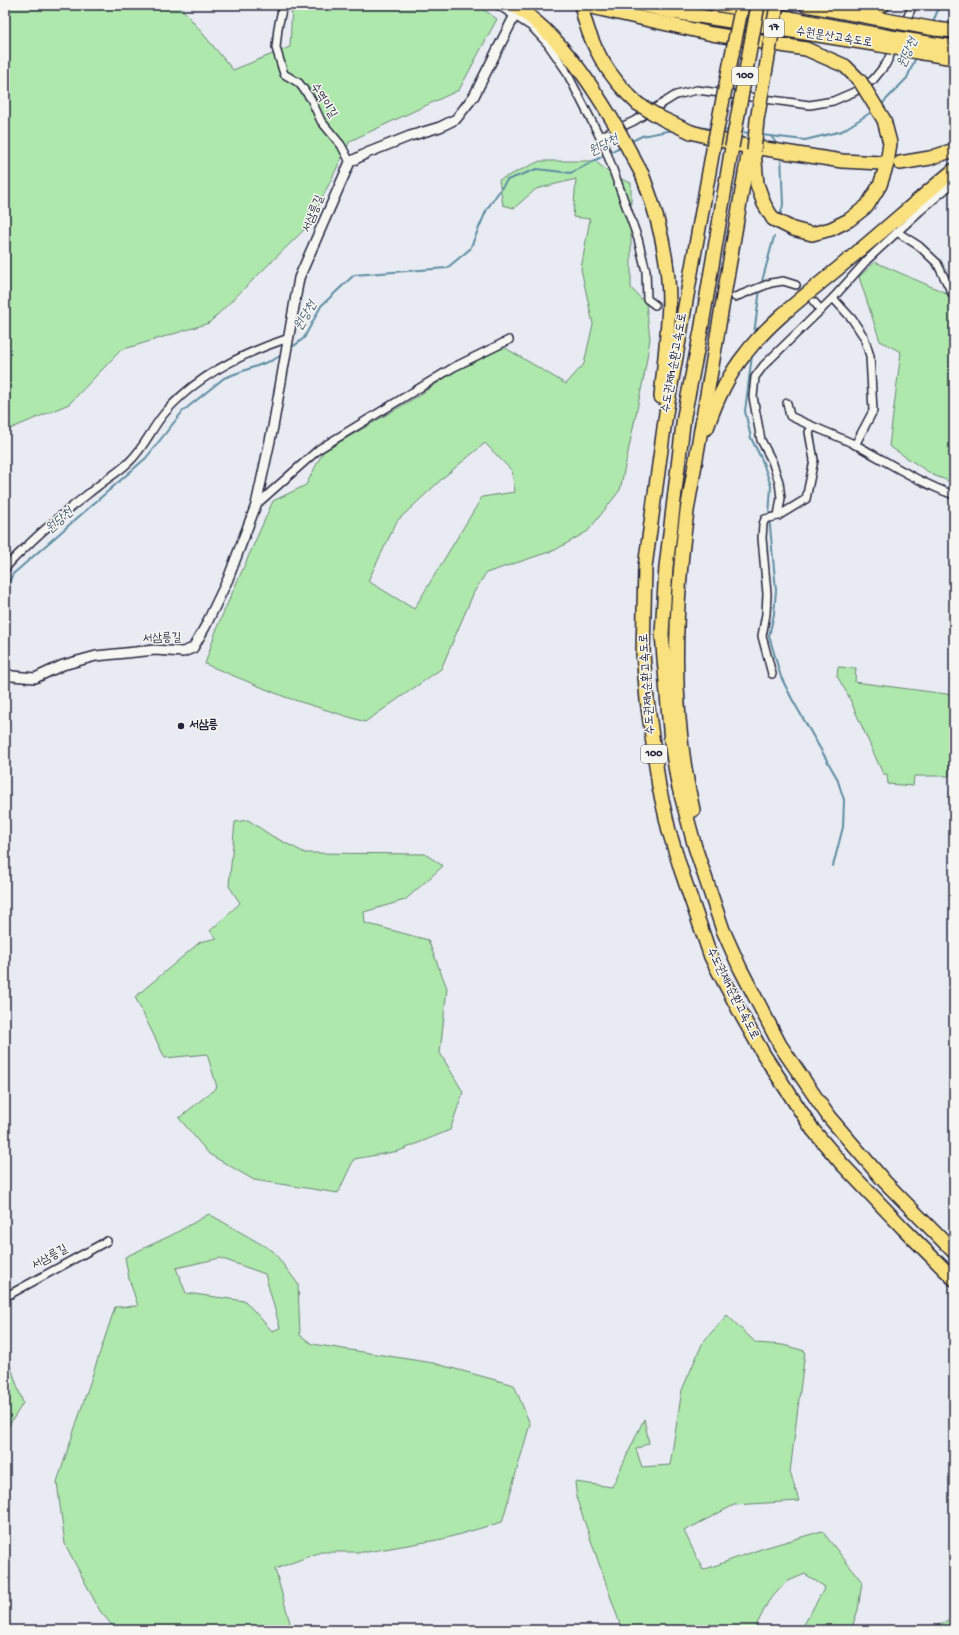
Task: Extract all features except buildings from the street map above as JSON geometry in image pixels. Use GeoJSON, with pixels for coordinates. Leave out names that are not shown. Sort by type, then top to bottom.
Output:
{"type":"FeatureCollection","features":[{"type":"Feature","properties":{"kind":"highway"},"geometry":{"type":"LineString","coordinates":[[752,150],[757,184],[764,204],[773,219],[793,229],[812,234],[831,229],[849,220],[867,206],[880,185],[887,164],[890,143],[884,120],[860,81],[845,66],[806,49],[712,34],[582,5],[586,28],[595,48],[618,85],[638,104],[673,124],[691,132],[740,145],[853,162],[881,163]]}},
{"type":"Feature","properties":{"kind":"highway","name":"수원문산고속도로"},"geometry":{"type":"LineString","coordinates":[[643,5],[667,11],[882,40]]}},
{"type":"Feature","properties":{"kind":"highway","name":"수원문산고속도로"},"geometry":{"type":"LineString","coordinates":[[721,5],[882,40],[926,48],[954,58]]}},
{"type":"Feature","properties":{"kind":"highway","name":"수도권제1순환고속도로"},"geometry":{"type":"LineString","coordinates":[[742,5],[714,144],[667,406],[645,567],[643,654],[659,787],[682,873],[711,956],[764,1055],[813,1130],[847,1170],[954,1279]]}},
{"type":"Feature","properties":{"kind":"highway","name":"수도권제1순환고속도로"},"geometry":{"type":"LineString","coordinates":[[758,5],[701,331],[684,416],[666,567],[662,634],[671,742],[678,784],[708,888],[723,930],[780,1045],[829,1117],[885,1182],[954,1252]]}},
{"type":"Feature","properties":{"kind":"highway"},"geometry":{"type":"LineString","coordinates":[[731,948],[697,826],[685,770],[681,742],[676,681],[680,569],[708,382],[752,150],[777,5]]}},
{"type":"Feature","properties":{"kind":"highway"},"geometry":{"type":"LineString","coordinates":[[806,5],[954,31]]}},
{"type":"Feature","properties":{"kind":"highway"},"geometry":{"type":"LineString","coordinates":[[812,5],[858,10],[883,5]]}},
{"type":"Feature","properties":{"kind":"highway"},"geometry":{"type":"LineString","coordinates":[[514,10],[545,28],[562,47],[616,126],[642,174],[654,206],[665,259],[669,301],[650,522]]}},
{"type":"Feature","properties":{"kind":"highway","name":"수원문산고속도로"},"geometry":{"type":"LineString","coordinates":[[926,48],[954,47]]}},
{"type":"Feature","properties":{"kind":"highway"},"geometry":{"type":"LineString","coordinates":[[900,163],[930,158],[954,150]]}},
{"type":"Feature","properties":{"kind":"highway"},"geometry":{"type":"LineString","coordinates":[[684,536],[704,440],[715,404],[731,374],[746,352],[773,325],[954,170]]}},
{"type":"Feature","properties":{"kind":"street","name":"수역이길"},"geometry":{"type":"LineString","coordinates":[[283,5],[278,28],[276,48],[284,74],[299,83],[311,99],[321,121],[341,145],[350,162]]}},
{"type":"Feature","properties":{"kind":"street"},"geometry":{"type":"LineString","coordinates":[[498,5],[514,10],[547,44],[565,70],[604,144],[638,239],[646,271],[647,299],[654,305]]}},
{"type":"Feature","properties":{"kind":"street"},"geometry":{"type":"LineString","coordinates":[[600,137],[634,121],[660,103],[676,95],[697,90],[810,105],[833,101],[854,92],[873,80],[886,64],[913,5]]}},
{"type":"Feature","properties":{"kind":"street"},"geometry":{"type":"LineString","coordinates":[[350,162],[367,153],[410,136],[440,127],[456,119],[474,96],[514,10]]}},
{"type":"Feature","properties":{"kind":"street","name":"서삼릉길"},"geometry":{"type":"LineString","coordinates":[[5,673],[12,676],[35,678],[63,665],[96,656],[155,650],[183,652],[192,648],[205,627],[228,579],[256,505],[273,427],[299,278],[312,252],[335,194],[350,162]]}},
{"type":"Feature","properties":{"kind":"street"},"geometry":{"type":"LineString","coordinates":[[776,517],[781,498],[780,482],[772,461],[761,440],[753,397],[755,377],[764,364],[833,298],[868,259],[954,182]]}},
{"type":"Feature","properties":{"kind":"street"},"geometry":{"type":"LineString","coordinates":[[897,232],[919,246],[937,263],[954,297]]}},
{"type":"Feature","properties":{"kind":"street"},"geometry":{"type":"LineString","coordinates":[[735,297],[771,283],[783,281],[796,285]]}},
{"type":"Feature","properties":{"kind":"street"},"geometry":{"type":"LineString","coordinates":[[833,298],[852,319],[864,337],[870,356],[873,411],[855,445]]}},
{"type":"Feature","properties":{"kind":"street"},"geometry":{"type":"LineString","coordinates":[[814,302],[821,310]]}},
{"type":"Feature","properties":{"kind":"street"},"geometry":{"type":"LineString","coordinates":[[5,569],[50,523],[130,462],[164,414],[203,378],[265,346],[289,338]]}},
{"type":"Feature","properties":{"kind":"street","name":"서삼릉길"},"geometry":{"type":"LineString","coordinates":[[256,505],[319,449],[454,367],[509,340]]}},
{"type":"Feature","properties":{"kind":"street"},"geometry":{"type":"LineString","coordinates":[[787,403],[790,416],[812,428],[855,445],[935,488],[954,495]]}},
{"type":"Feature","properties":{"kind":"street"},"geometry":{"type":"LineString","coordinates":[[772,674],[762,636],[766,614],[767,594],[762,538],[763,524],[765,519],[776,517],[806,499],[814,460],[810,432],[812,428]]}},
{"type":"Feature","properties":{"kind":"street","name":"서삼릉길"},"geometry":{"type":"LineString","coordinates":[[5,1297],[107,1241]]}},
{"type":"Feature","properties":{"kind":"green space"},"geometry":{"type":"Polygon","coordinates":[[[5,5],[179,5],[233,70],[290,47],[292,5],[471,5],[480,7],[497,19],[459,90],[350,141],[309,225],[209,323],[121,350],[69,404],[5,431],[5,5]]]}},
{"type":"Feature","properties":{"kind":"green space"},"geometry":{"type":"Polygon","coordinates":[[[540,161],[595,161],[612,175],[631,183],[631,288],[646,304],[650,339],[644,376],[620,490],[588,531],[555,550],[486,573],[474,592],[441,669],[365,722],[285,697],[205,664],[218,625],[273,501],[306,485],[323,452],[415,398],[497,343],[566,384],[584,364],[593,324],[581,269],[590,219],[573,217],[576,179],[536,189],[514,208],[503,205],[499,180],[540,161]],[[485,443],[444,477],[397,521],[368,581],[414,609],[482,497],[515,492],[512,471],[485,443]]]}},
{"type":"Feature","properties":{"kind":"green space"},"geometry":{"type":"Polygon","coordinates":[[[875,262],[946,293],[954,304],[954,483],[933,475],[889,446],[901,352],[880,341],[859,277],[875,262]]]}},
{"type":"Feature","properties":{"kind":"green space"},"geometry":{"type":"Polygon","coordinates":[[[838,667],[856,668],[855,682],[954,695],[949,776],[914,776],[913,786],[888,784],[887,774],[883,774],[848,695],[837,676],[838,667]]]}},
{"type":"Feature","properties":{"kind":"green space"},"geometry":{"type":"Polygon","coordinates":[[[248,820],[272,836],[305,853],[425,854],[443,866],[405,900],[364,912],[365,923],[428,940],[447,988],[440,1053],[463,1092],[450,1130],[399,1151],[354,1159],[338,1193],[254,1180],[209,1154],[179,1118],[217,1087],[207,1054],[165,1058],[135,997],[200,942],[217,938],[210,931],[240,903],[229,886],[235,822],[248,820]]]}},
{"type":"Feature","properties":{"kind":"green space"},"geometry":{"type":"Polygon","coordinates":[[[209,1214],[273,1251],[298,1284],[300,1335],[312,1344],[433,1363],[514,1385],[530,1424],[502,1522],[443,1539],[367,1552],[321,1552],[275,1569],[292,1630],[116,1630],[100,1611],[65,1544],[57,1482],[115,1307],[138,1306],[129,1279],[125,1257],[172,1235],[209,1214]],[[220,1258],[176,1268],[186,1293],[245,1301],[272,1331],[280,1328],[265,1274],[220,1258]]]}},
{"type":"Feature","properties":{"kind":"green space"},"geometry":{"type":"Polygon","coordinates":[[[727,1315],[756,1343],[783,1345],[805,1351],[790,1472],[799,1501],[734,1505],[684,1531],[703,1570],[761,1549],[822,1531],[862,1582],[858,1610],[851,1630],[801,1630],[825,1587],[805,1574],[786,1582],[768,1602],[754,1630],[622,1630],[577,1500],[575,1482],[612,1487],[644,1419],[649,1443],[636,1449],[642,1467],[670,1465],[682,1390],[703,1342],[727,1315]]]}},
{"type":"Feature","properties":{"kind":"green space"},"geometry":{"type":"Polygon","coordinates":[[[5,1350],[23,1403],[5,1432],[5,1350]]]}},
{"type":"Feature","properties":{"kind":"green space"},"geometry":{"type":"Polygon","coordinates":[[[954,1617],[954,1630],[929,1630],[954,1617]]]}},
{"type":"Feature","properties":{"kind":"waterway","name":"원당천"},"geometry":{"type":"LineString","coordinates":[[932,24],[940,5]]}},
{"type":"Feature","properties":{"kind":"waterway","name":"원당천"},"geometry":{"type":"LineString","coordinates":[[880,106],[907,78],[916,57]]}},
{"type":"Feature","properties":{"kind":"waterway","name":"원당천"},"geometry":{"type":"LineString","coordinates":[[761,135],[805,140],[842,131],[873,111]]}},
{"type":"Feature","properties":{"kind":"waterway","name":"원당천"},"geometry":{"type":"LineString","coordinates":[[697,127],[713,129]]}},
{"type":"Feature","properties":{"kind":"waterway","name":"원당천"},"geometry":{"type":"LineString","coordinates":[[630,142],[642,136],[673,130]]}},
{"type":"Feature","properties":{"kind":"waterway","name":"원당천"},"geometry":{"type":"LineString","coordinates":[[721,130],[731,131]]}},
{"type":"Feature","properties":{"kind":"waterway","name":"원당천"},"geometry":{"type":"LineString","coordinates":[[739,132],[751,133]]}},
{"type":"Feature","properties":{"kind":"waterway"},"geometry":{"type":"LineString","coordinates":[[771,136],[778,146]]}},
{"type":"Feature","properties":{"kind":"waterway","name":"원당천"},"geometry":{"type":"LineString","coordinates":[[294,346],[304,338],[321,306],[354,275],[447,268],[470,249],[487,209],[507,180],[537,169],[571,173],[622,146]]}},
{"type":"Feature","properties":{"kind":"waterway"},"geometry":{"type":"LineString","coordinates":[[780,216],[783,205],[781,155]]}},
{"type":"Feature","properties":{"kind":"waterway"},"geometry":{"type":"LineString","coordinates":[[761,285],[774,237]]}},
{"type":"Feature","properties":{"kind":"waterway"},"geometry":{"type":"LineString","coordinates":[[754,334],[760,289]]}},
{"type":"Feature","properties":{"kind":"waterway"},"geometry":{"type":"LineString","coordinates":[[752,355],[745,411],[751,438],[762,460],[771,486],[769,516],[776,590],[774,614],[769,636],[781,677],[837,778],[844,800],[843,827],[833,866]]}},
{"type":"Feature","properties":{"kind":"waterway","name":"원당천"},"geometry":{"type":"LineString","coordinates":[[5,589],[13,574],[146,458],[183,411],[224,378],[280,356]]}},
{"type":"Feature","properties":{"kind":"tunnel"},"geometry":{"type":"LineString","coordinates":[[796,285],[814,302]]}},
{"type":"Feature","properties":{"kind":"tunnel"},"geometry":{"type":"LineString","coordinates":[[655,305],[735,297]]}},
{"type":"Feature","properties":{"kind":"place","name":"서삼릉"},"geometry":{"type":"Point","coordinates":[181,726]}}]}
